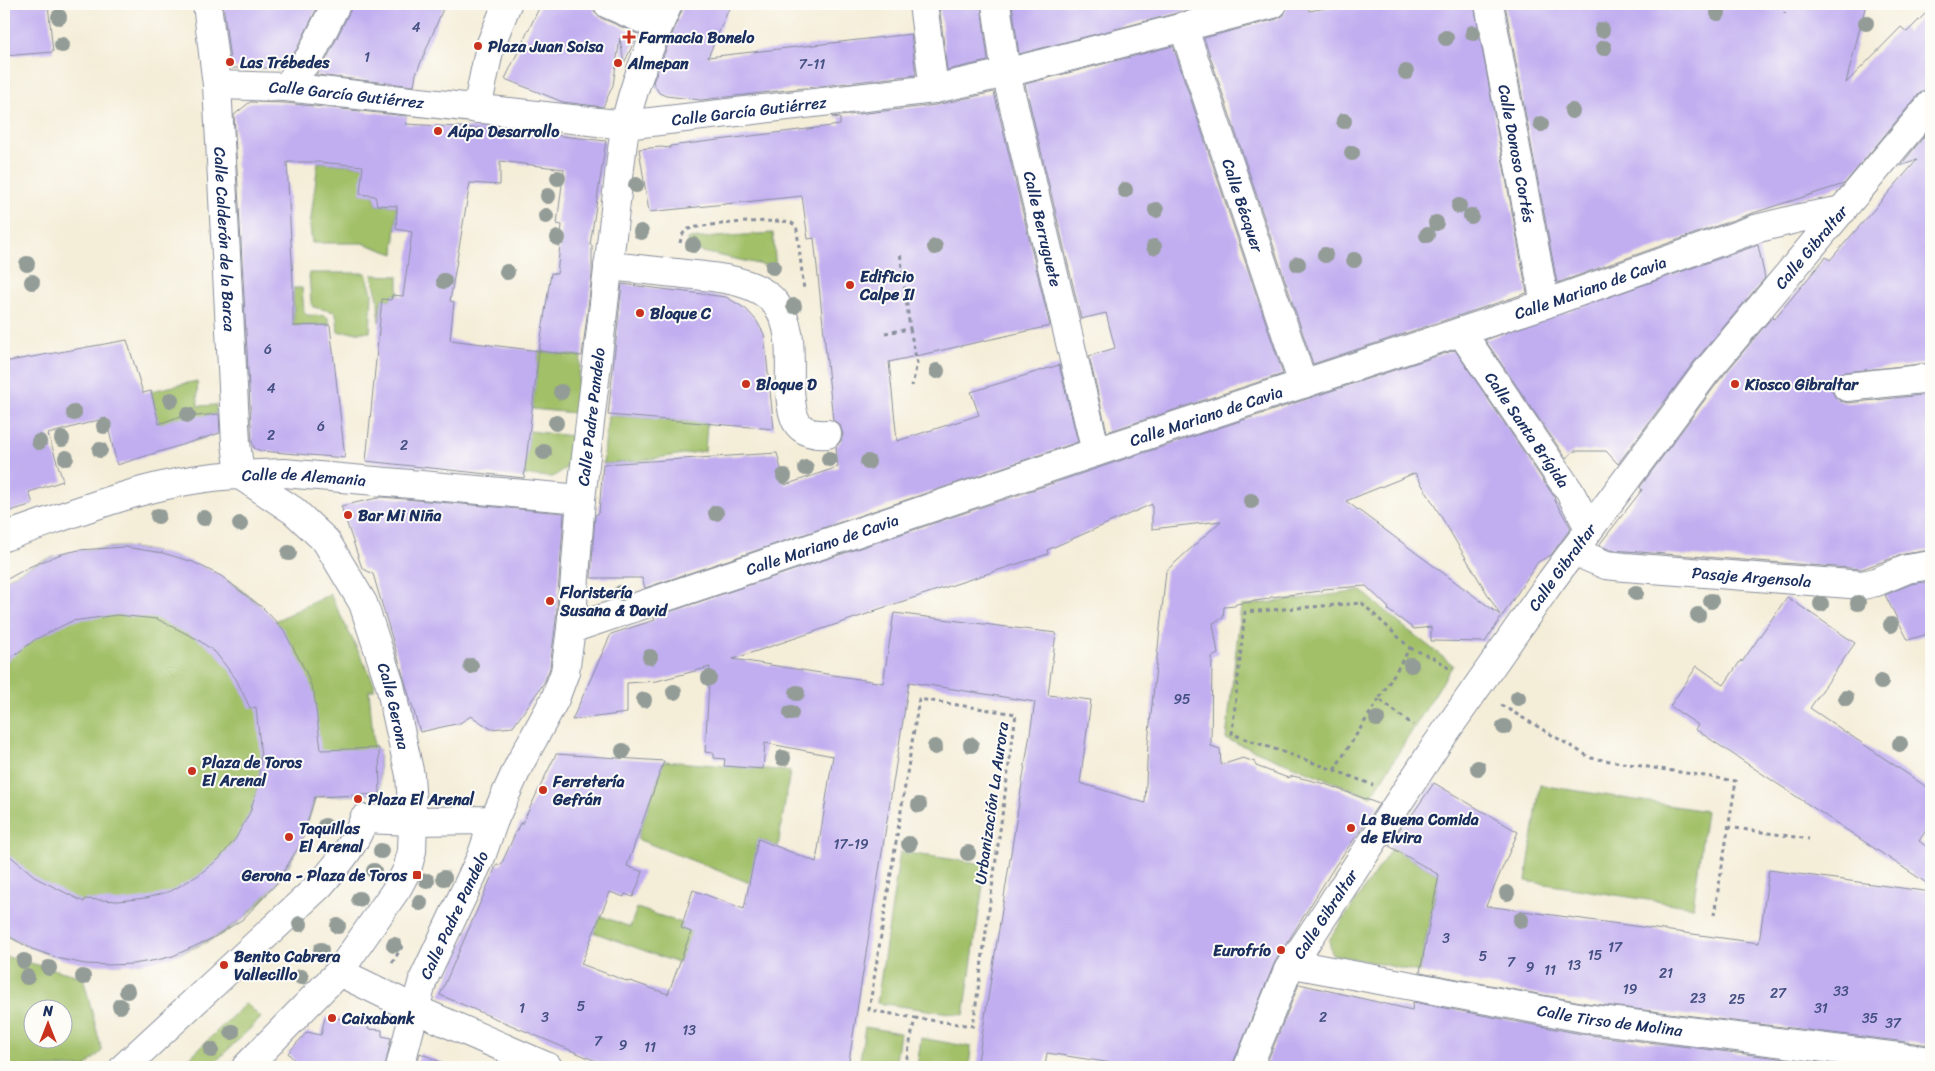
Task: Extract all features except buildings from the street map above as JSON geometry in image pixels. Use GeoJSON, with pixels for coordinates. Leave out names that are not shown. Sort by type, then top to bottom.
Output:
{"type":"FeatureCollection","features":[{"type":"Feature","properties":{"kind":"street","name":"Calle Calderón de la Barca"},"geometry":{"type":"LineString","coordinates":[[207,4],[217,85],[236,443],[240,475]]}},
{"type":"Feature","properties":{"kind":"street"},"geometry":{"type":"LineString","coordinates":[[286,87],[310,57],[336,4]]}},
{"type":"Feature","properties":{"kind":"street"},"geometry":{"type":"LineString","coordinates":[[477,108],[490,46],[507,4]]}},
{"type":"Feature","properties":{"kind":"street"},"geometry":{"type":"LineString","coordinates":[[608,4],[663,15]]}},
{"type":"Feature","properties":{"kind":"street"},"geometry":{"type":"LineString","coordinates":[[923,4],[934,89]]}},
{"type":"Feature","properties":{"kind":"street","name":"Calle Berruguete"},"geometry":{"type":"LineString","coordinates":[[996,4],[1006,73],[1096,452]]}},
{"type":"Feature","properties":{"kind":"street","name":"Calle García Gutiérrez"},"geometry":{"type":"LineString","coordinates":[[217,85],[286,87],[625,125],[934,89],[1006,73],[1273,4]]}},
{"type":"Feature","properties":{"kind":"street","name":"Calle Donoso Cortés"},"geometry":{"type":"LineString","coordinates":[[1489,4],[1545,304]]}},
{"type":"Feature","properties":{"kind":"street","name":"Calle Padre Pandelo"},"geometry":{"type":"LineString","coordinates":[[400,1067],[423,980],[481,857],[494,820],[519,765],[561,686],[571,629],[581,499],[625,125],[633,89],[663,15]]}},
{"type":"Feature","properties":{"kind":"street","name":"Calle Bécquer"},"geometry":{"type":"LineString","coordinates":[[1183,26],[1303,384]]}},
{"type":"Feature","properties":{"kind":"street","name":"Calle Gibraltar"},"geometry":{"type":"LineString","coordinates":[[1248,1067],[1288,970],[1438,744],[1589,528],[1706,372],[1931,104]]}},
{"type":"Feature","properties":{"kind":"street","name":"Calle Mariano de Cavia"},"geometry":{"type":"LineString","coordinates":[[571,629],[1096,452],[1545,304],[1755,229],[1843,210]]}},
{"type":"Feature","properties":{"kind":"street"},"geometry":{"type":"LineString","coordinates":[[608,266],[715,277],[757,289],[776,304],[784,320],[789,344],[794,417],[803,429],[810,433],[827,434]]}},
{"type":"Feature","properties":{"kind":"street","name":"Calle Santa Brígida"},"geometry":{"type":"LineString","coordinates":[[1461,332],[1570,492],[1589,528]]}},
{"type":"Feature","properties":{"kind":"street"},"geometry":{"type":"LineString","coordinates":[[1846,387],[1931,378]]}},
{"type":"Feature","properties":{"kind":"street","name":"Calle de Alemania"},"geometry":{"type":"LineString","coordinates":[[4,537],[113,500],[174,482],[212,476],[284,473],[581,499]]}},
{"type":"Feature","properties":{"kind":"street","name":"Calle Gerona"},"geometry":{"type":"LineString","coordinates":[[240,475],[294,511],[326,541],[362,603],[390,685],[413,795],[412,851],[407,870],[398,887],[339,972],[246,1067]]}},
{"type":"Feature","properties":{"kind":"street","name":"Pasaje Argensola"},"geometry":{"type":"LineString","coordinates":[[1573,551],[1606,565],[1863,585],[1906,570],[1931,565]]}},
{"type":"Feature","properties":{"kind":"street"},"geometry":{"type":"LineString","coordinates":[[124,1067],[320,885],[346,855],[358,836],[364,819],[413,821],[494,820]]}},
{"type":"Feature","properties":{"kind":"street","name":"Calle Tirso de Molina"},"geometry":{"type":"LineString","coordinates":[[1293,964],[1584,1018],[1931,1061]]}},
{"type":"Feature","properties":{"kind":"street"},"geometry":{"type":"LineString","coordinates":[[339,972],[415,1009],[548,1067]]}},
{"type":"Feature","properties":{"kind":"path"},"geometry":{"type":"LineString","coordinates":[[1784,4],[1785,13]]}},
{"type":"Feature","properties":{"kind":"path"},"geometry":{"type":"LineString","coordinates":[[900,252],[910,329],[917,363],[912,386]]}},
{"type":"Feature","properties":{"kind":"path"},"geometry":{"type":"LineString","coordinates":[[886,333],[910,329]]}},
{"type":"Feature","properties":{"kind":"path"},"geometry":{"type":"LineString","coordinates":[[1404,795],[1232,734],[1245,612],[1362,603],[1410,648],[1438,660],[1502,705],[1591,758],[1736,781],[1714,915]]}},
{"type":"Feature","properties":{"kind":"path"},"geometry":{"type":"LineString","coordinates":[[1334,770],[1410,648]]}},
{"type":"Feature","properties":{"kind":"path","name":"Urbanización La Aurora"},"geometry":{"type":"LineString","coordinates":[[919,699],[1016,714],[973,1026],[915,1018],[869,1010],[919,699]]}},
{"type":"Feature","properties":{"kind":"path"},"geometry":{"type":"LineString","coordinates":[[1379,699],[1438,744]]}},
{"type":"Feature","properties":{"kind":"path"},"geometry":{"type":"LineString","coordinates":[[1728,828],[1809,839]]}},
{"type":"Feature","properties":{"kind":"path"},"geometry":{"type":"LineString","coordinates":[[905,1067],[915,1018]]}},
{"type":"Feature","properties":{"kind":"green space"},"geometry":{"type":"Polygon","coordinates":[[[318,162],[363,166],[377,205],[397,206],[394,254],[362,243],[312,243],[310,226],[318,162]]]}},
{"type":"Feature","properties":{"kind":"green space"},"geometry":{"type":"Polygon","coordinates":[[[773,233],[776,271],[763,265],[689,249],[688,239],[773,233]]]}},
{"type":"Feature","properties":{"kind":"green space"},"geometry":{"type":"Polygon","coordinates":[[[309,273],[366,273],[372,293],[370,332],[338,332],[335,312],[313,307],[309,273]]]}},
{"type":"Feature","properties":{"kind":"green space"},"geometry":{"type":"Polygon","coordinates":[[[372,275],[398,276],[398,295],[392,295],[391,300],[382,299],[379,322],[378,299],[372,275]]]}},
{"type":"Feature","properties":{"kind":"green space"},"geometry":{"type":"Polygon","coordinates":[[[293,288],[302,288],[304,312],[307,315],[326,316],[330,325],[294,326],[293,288]]]}},
{"type":"Feature","properties":{"kind":"green space"},"geometry":{"type":"Polygon","coordinates":[[[539,351],[581,356],[575,413],[532,409],[539,351]]]}},
{"type":"Feature","properties":{"kind":"green space"},"geometry":{"type":"Polygon","coordinates":[[[197,381],[198,406],[216,405],[216,414],[205,416],[205,438],[191,442],[188,430],[159,424],[151,391],[197,381]]]}},
{"type":"Feature","properties":{"kind":"green space"},"geometry":{"type":"Polygon","coordinates":[[[608,415],[707,423],[705,451],[603,464],[608,415]]]}},
{"type":"Feature","properties":{"kind":"green space"},"geometry":{"type":"Polygon","coordinates":[[[529,431],[572,436],[569,466],[553,477],[524,475],[529,431]]]}},
{"type":"Feature","properties":{"kind":"green space","name":"Plaza de Toros El Arenal"},"geometry":{"type":"Polygon","coordinates":[[[125,547],[168,555],[207,569],[242,591],[275,621],[330,594],[374,683],[374,690],[369,690],[374,748],[379,749],[380,794],[315,797],[300,842],[290,863],[277,883],[251,912],[220,934],[186,951],[150,961],[112,964],[75,961],[38,951],[4,934],[4,581],[33,565],[76,551],[125,547]]]}},
{"type":"Feature","properties":{"kind":"green space"},"geometry":{"type":"Polygon","coordinates":[[[1362,591],[1453,665],[1371,797],[1226,739],[1241,606],[1362,591]]]}},
{"type":"Feature","properties":{"kind":"green space"},"geometry":{"type":"Polygon","coordinates":[[[664,761],[790,771],[778,847],[758,839],[750,883],[637,839],[664,761]]]}},
{"type":"Feature","properties":{"kind":"green space"},"geometry":{"type":"Polygon","coordinates":[[[1540,785],[1706,811],[1693,907],[1526,881],[1540,785]]]}},
{"type":"Feature","properties":{"kind":"green space"},"geometry":{"type":"Polygon","coordinates":[[[1392,848],[1439,875],[1419,972],[1332,954],[1329,940],[1392,848]]]}},
{"type":"Feature","properties":{"kind":"green space"},"geometry":{"type":"Polygon","coordinates":[[[900,852],[986,864],[964,1015],[877,1003],[900,852]]]}},
{"type":"Feature","properties":{"kind":"green space"},"geometry":{"type":"Polygon","coordinates":[[[637,908],[682,923],[681,928],[698,935],[690,964],[680,960],[678,963],[593,932],[593,913],[630,927],[637,908]]]}},
{"type":"Feature","properties":{"kind":"green space"},"geometry":{"type":"Polygon","coordinates":[[[4,956],[83,977],[102,1051],[85,1067],[4,1067],[4,956]]]}},
{"type":"Feature","properties":{"kind":"green space"},"geometry":{"type":"Polygon","coordinates":[[[246,1003],[261,1018],[210,1067],[180,1067],[246,1003]]]}},
{"type":"Feature","properties":{"kind":"green space"},"geometry":{"type":"Polygon","coordinates":[[[865,1027],[900,1033],[895,1067],[859,1067],[865,1027]]]}},
{"type":"Feature","properties":{"kind":"green space"},"geometry":{"type":"Polygon","coordinates":[[[921,1038],[971,1047],[969,1067],[917,1067],[921,1038]]]}},
{"type":"Feature","properties":{"kind":"place","name":"Farmacia Bonelo"},"geometry":{"type":"Point","coordinates":[629,37]}},
{"type":"Feature","properties":{"kind":"place","name":"Plaza Juan Soisa"},"geometry":{"type":"Point","coordinates":[478,46]}},
{"type":"Feature","properties":{"kind":"place","name":"Las Trébedes"},"geometry":{"type":"Point","coordinates":[230,62]}},
{"type":"Feature","properties":{"kind":"place","name":"Almepan"},"geometry":{"type":"Point","coordinates":[618,63]}},
{"type":"Feature","properties":{"kind":"place","name":"Aúpa Desarrollo"},"geometry":{"type":"Point","coordinates":[438,131]}},
{"type":"Feature","properties":{"kind":"place","name":"Edificio Calpe II"},"geometry":{"type":"Point","coordinates":[850,285]}},
{"type":"Feature","properties":{"kind":"place","name":"Bloque C"},"geometry":{"type":"Point","coordinates":[640,313]}},
{"type":"Feature","properties":{"kind":"place","name":"Bloque D"},"geometry":{"type":"Point","coordinates":[746,384]}},
{"type":"Feature","properties":{"kind":"place","name":"Kiosco Gibraltar"},"geometry":{"type":"Point","coordinates":[1735,384]}},
{"type":"Feature","properties":{"kind":"place","name":"Bar Mi Niña"},"geometry":{"type":"Point","coordinates":[348,515]}},
{"type":"Feature","properties":{"kind":"place","name":"Floristería Susana & David"},"geometry":{"type":"Point","coordinates":[550,601]}},
{"type":"Feature","properties":{"kind":"place","name":"Plaza de Toros El Arenal"},"geometry":{"type":"Point","coordinates":[192,771]}},
{"type":"Feature","properties":{"kind":"place","name":"Ferretería Gefrán"},"geometry":{"type":"Point","coordinates":[543,790]}},
{"type":"Feature","properties":{"kind":"place","name":"Plaza El Arenal"},"geometry":{"type":"Point","coordinates":[358,799]}},
{"type":"Feature","properties":{"kind":"place","name":"La Buena Comida de Elvira"},"geometry":{"type":"Point","coordinates":[1351,828]}},
{"type":"Feature","properties":{"kind":"place","name":"Taquillas El Arenal"},"geometry":{"type":"Point","coordinates":[289,837]}},
{"type":"Feature","properties":{"kind":"place","name":"Gerona - Plaza de Toros"},"geometry":{"type":"Point","coordinates":[417,875]}},
{"type":"Feature","properties":{"kind":"place","name":"Eurofrío"},"geometry":{"type":"Point","coordinates":[1281,950]}},
{"type":"Feature","properties":{"kind":"place","name":"Benito Cabrera Vallecillo"},"geometry":{"type":"Point","coordinates":[224,965]}},
{"type":"Feature","properties":{"kind":"place","name":"Caixabank"},"geometry":{"type":"Point","coordinates":[332,1018]}}]}
